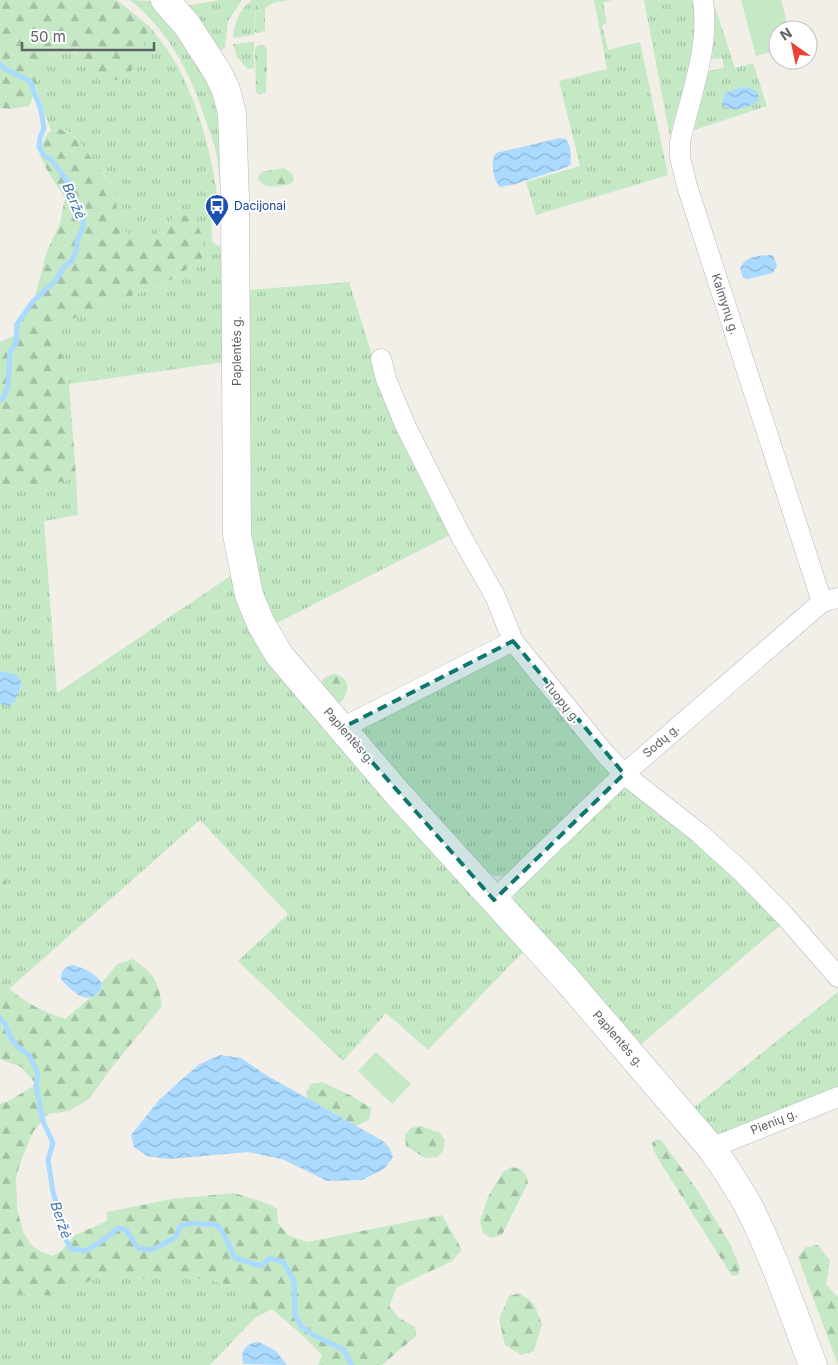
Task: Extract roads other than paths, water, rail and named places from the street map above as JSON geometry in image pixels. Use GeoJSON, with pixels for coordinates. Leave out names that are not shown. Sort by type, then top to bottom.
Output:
{"type":"FeatureCollection","features":[{"type":"Feature","properties":{"kind":"main road","name":"Paplentės g."},"geometry":{"type":"LineString","coordinates":[[168,0],[187,25],[218,73],[226,90],[232,113],[235,200],[237,534],[248,595],[261,624],[280,656],[398,794],[568,981],[711,1148],[731,1176],[750,1209],[771,1256],[813,1365]]}},
{"type":"Feature","properties":{"kind":"street","name":"Kaimynų g."},"geometry":{"type":"LineString","coordinates":[[703,0],[702,49],[680,142],[680,157],[687,186],[753,393],[830,600]]}},
{"type":"Feature","properties":{"kind":"street","name":"Tuopų g."},"geometry":{"type":"LineString","coordinates":[[381,359],[386,379],[406,427],[461,536],[495,596],[513,642],[606,755],[624,774],[699,833],[743,873],[784,915],[838,977]]}},
{"type":"Feature","properties":{"kind":"street","name":"Sodų g."},"geometry":{"type":"LineString","coordinates":[[494,900],[624,774],[830,600]]}},
{"type":"Feature","properties":{"kind":"street"},"geometry":{"type":"LineString","coordinates":[[342,728],[513,642]]}},
{"type":"Feature","properties":{"kind":"street","name":"Pienių g."},"geometry":{"type":"LineString","coordinates":[[711,1148],[838,1097]]}},
{"type":"Feature","properties":{"kind":"water"},"geometry":{"type":"Polygon","coordinates":[[[743,87],[754,90],[759,100],[740,109],[730,109],[722,105],[725,93],[743,87]]]}},
{"type":"Feature","properties":{"kind":"water"},"geometry":{"type":"Polygon","coordinates":[[[560,138],[566,139],[570,147],[571,164],[512,185],[500,187],[493,170],[493,161],[496,153],[560,138]]]}},
{"type":"Feature","properties":{"kind":"water"},"geometry":{"type":"Polygon","coordinates":[[[773,255],[777,266],[773,273],[748,279],[743,278],[740,269],[745,261],[753,257],[773,255]]]}},
{"type":"Feature","properties":{"kind":"water"},"geometry":{"type":"Polygon","coordinates":[[[3,671],[16,675],[22,683],[15,701],[9,706],[0,704],[0,672],[3,671]]]}},
{"type":"Feature","properties":{"kind":"water"},"geometry":{"type":"Polygon","coordinates":[[[73,965],[89,971],[102,983],[101,989],[96,995],[89,998],[80,996],[71,990],[61,979],[64,969],[73,965]]]}},
{"type":"Feature","properties":{"kind":"water"},"geometry":{"type":"Polygon","coordinates":[[[220,1055],[241,1058],[266,1075],[383,1141],[389,1147],[393,1157],[384,1169],[362,1180],[327,1181],[282,1159],[248,1152],[169,1159],[147,1156],[134,1147],[131,1135],[159,1100],[198,1065],[220,1055]]]}},
{"type":"Feature","properties":{"kind":"water"},"geometry":{"type":"Polygon","coordinates":[[[259,1342],[276,1351],[287,1365],[243,1364],[242,1356],[247,1346],[259,1342]]]}},
{"type":"Feature","properties":{"kind":"waterway","name":"Beržė"},"geometry":{"type":"LineString","coordinates":[[0,64],[7,70],[30,81],[41,110],[44,128],[39,147],[44,156],[51,159],[68,182],[81,211],[84,225],[77,241],[76,252],[72,261],[64,267],[57,279],[34,300],[17,324],[16,343],[10,352],[8,386],[3,399],[0,400]]}},
{"type":"Feature","properties":{"kind":"waterway","name":"Beržė"},"geometry":{"type":"LineString","coordinates":[[0,1018],[5,1024],[10,1037],[18,1047],[29,1055],[38,1074],[36,1085],[43,1121],[53,1143],[48,1160],[53,1192],[66,1240],[71,1249],[85,1251],[102,1241],[118,1228],[126,1230],[138,1248],[152,1250],[176,1237],[180,1226],[193,1223],[217,1225],[225,1236],[235,1258],[261,1266],[270,1258],[283,1262],[294,1281],[295,1315],[301,1326],[315,1336],[343,1349],[352,1365]]}},
{"type":"Feature","properties":{"kind":"place","name":"Dacijonai"},"geometry":{"type":"Point","coordinates":[217,227]}}]}
